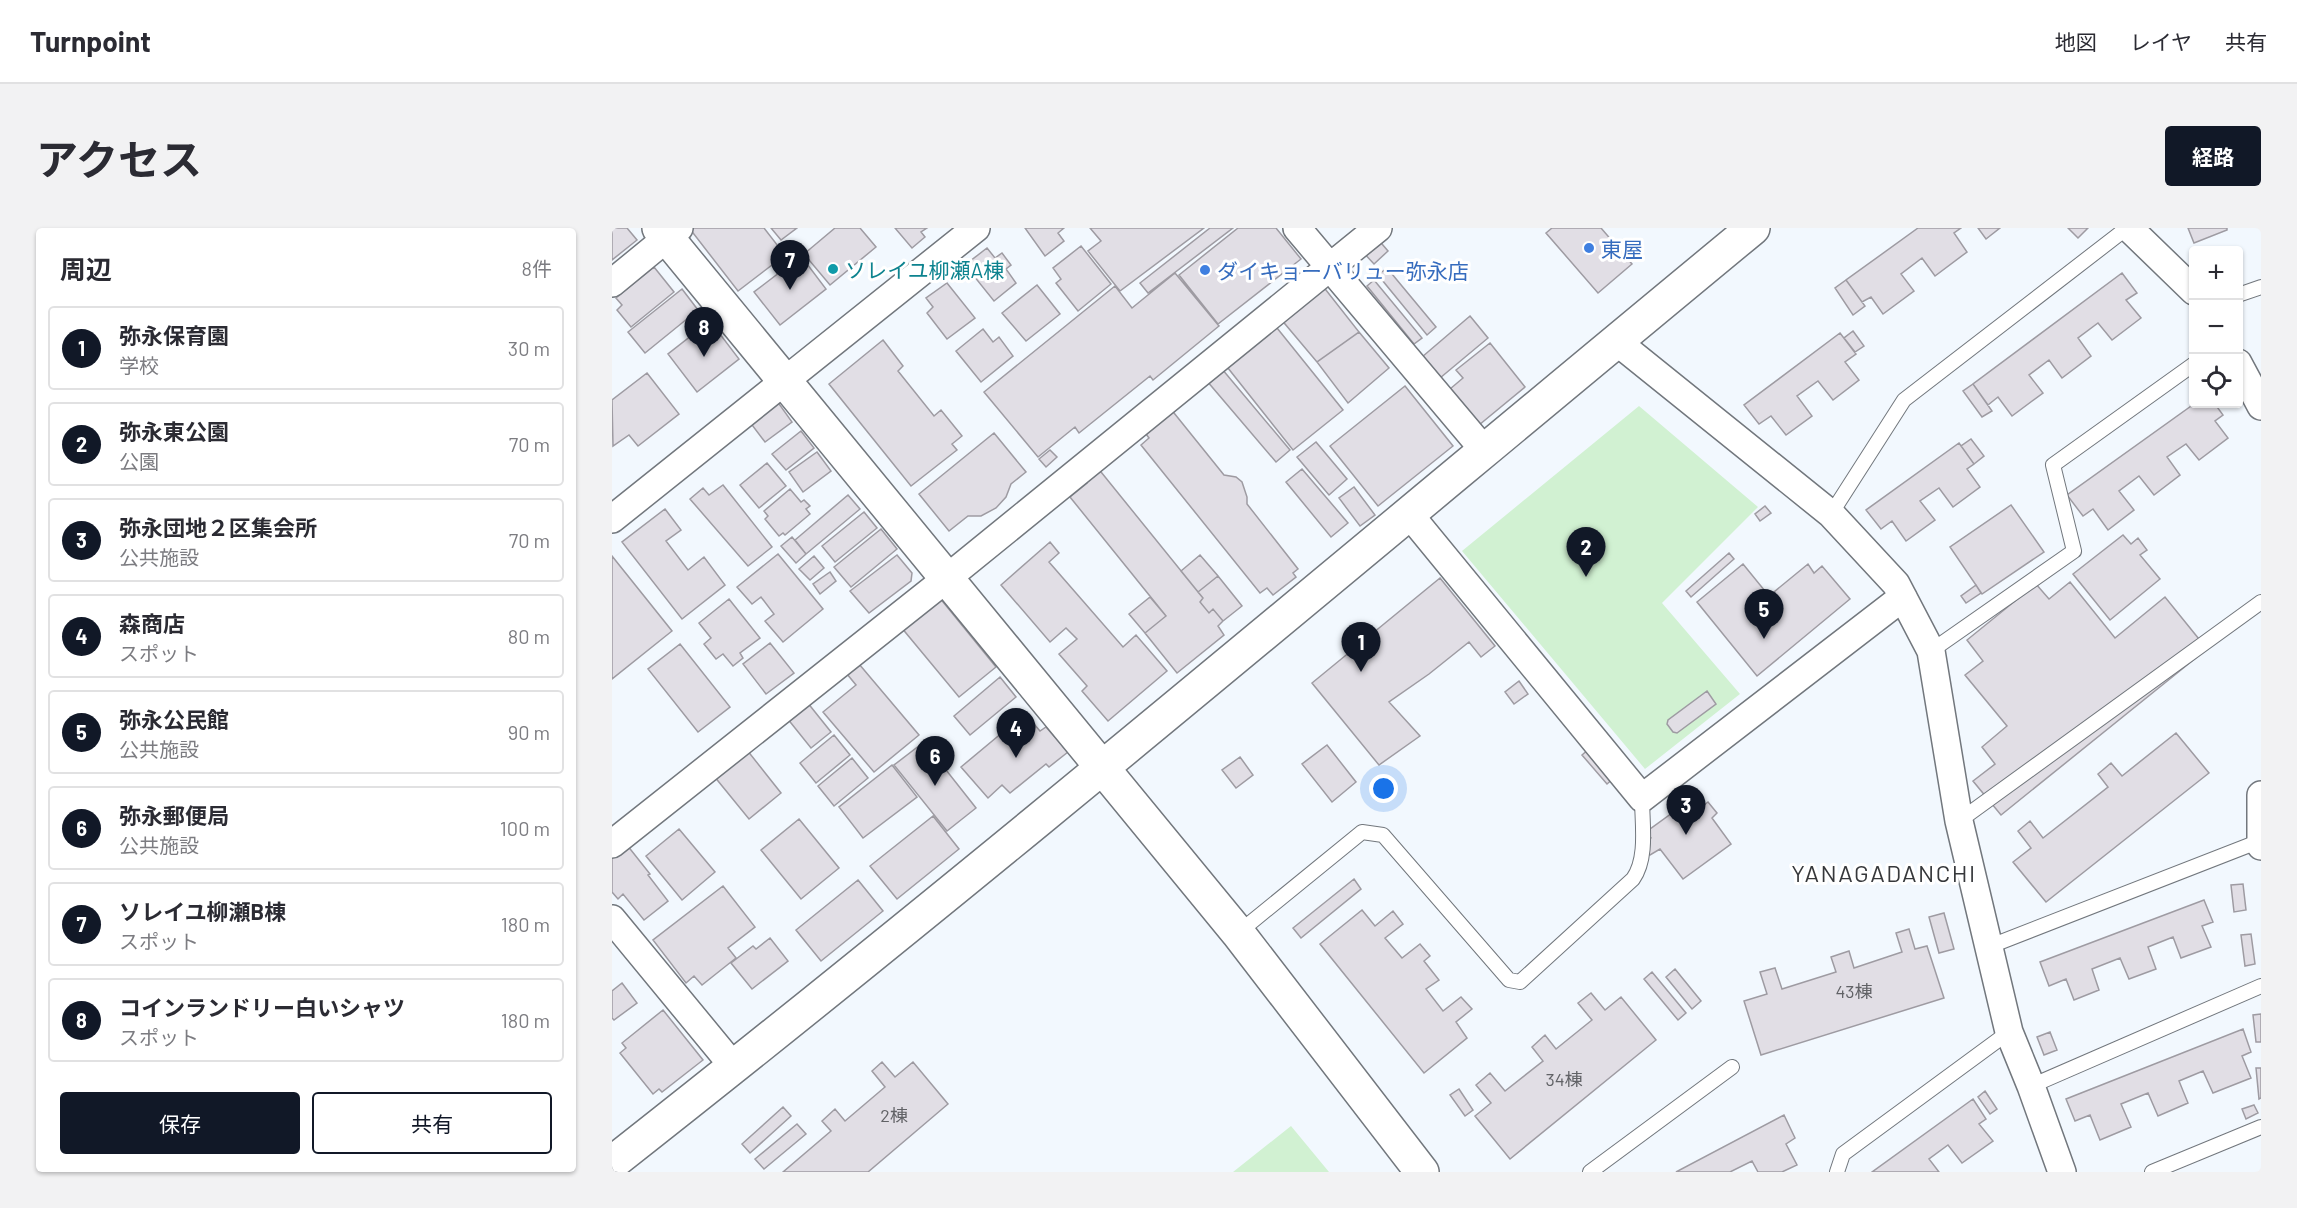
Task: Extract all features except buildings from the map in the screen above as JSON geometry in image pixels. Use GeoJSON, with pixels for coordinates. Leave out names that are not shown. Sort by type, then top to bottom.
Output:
{"type":"FeatureCollection","features":[{"type":"Feature","properties":{"kind":"street"},"geometry":{"type":"LineString","coordinates":[[612,519],[976,228]]}},
{"type":"Feature","properties":{"kind":"street"},"geometry":{"type":"LineString","coordinates":[[1297,228],[1484,450]]}},
{"type":"Feature","properties":{"kind":"street"},"geometry":{"type":"LineString","coordinates":[[612,844],[946,579],[1378,228]]}},
{"type":"Feature","properties":{"kind":"street"},"geometry":{"type":"LineString","coordinates":[[612,1163],[1102,768],[1753,228]]}},
{"type":"Feature","properties":{"kind":"street"},"geometry":{"type":"LineString","coordinates":[[2128,228],[2189,287]]}},
{"type":"Feature","properties":{"kind":"street"},"geometry":{"type":"LineString","coordinates":[[612,283],[668,231],[785,382],[1238,933],[1422,1172]]}},
{"type":"Feature","properties":{"kind":"street"},"geometry":{"type":"LineString","coordinates":[[1616,341],[1830,514],[1896,584],[1903,597],[1931,651],[1959,821],[2008,1032],[2031,1086],[2062,1172]]}},
{"type":"Feature","properties":{"kind":"street"},"geometry":{"type":"LineString","coordinates":[[2243,372],[2261,406]]}},
{"type":"Feature","properties":{"kind":"street"},"geometry":{"type":"LineString","coordinates":[[1409,514],[1642,798],[1903,597]]}},
{"type":"Feature","properties":{"kind":"street"},"geometry":{"type":"LineString","coordinates":[[2261,795],[2261,844]]}},
{"type":"Feature","properties":{"kind":"street"},"geometry":{"type":"LineString","coordinates":[[612,918],[734,1066]]}},
{"type":"Feature","properties":{"kind":"lane"},"geometry":{"type":"LineString","coordinates":[[1830,514],[1904,400],[2128,228]]}},
{"type":"Feature","properties":{"kind":"lane"},"geometry":{"type":"LineString","coordinates":[[2243,293],[2261,287]]}},
{"type":"Feature","properties":{"kind":"lane"},"geometry":{"type":"LineString","coordinates":[[1931,651],[2074,551],[2053,465],[2189,367]]}},
{"type":"Feature","properties":{"kind":"lane"},"geometry":{"type":"LineString","coordinates":[[1959,821],[2261,602]]}},
{"type":"Feature","properties":{"kind":"lane"},"geometry":{"type":"LineString","coordinates":[[1238,933],[1362,832],[1383,835],[1509,980],[1520,982],[1638,872],[1641,860],[1642,798]]}},
{"type":"Feature","properties":{"kind":"lane"},"geometry":{"type":"LineString","coordinates":[[1988,947],[2261,844]]}},
{"type":"Feature","properties":{"kind":"lane"},"geometry":{"type":"LineString","coordinates":[[2031,1086],[2261,986]]}},
{"type":"Feature","properties":{"kind":"lane"},"geometry":{"type":"LineString","coordinates":[[1837,1172],[1843,1154],[2008,1032]]}},
{"type":"Feature","properties":{"kind":"lane"},"geometry":{"type":"LineString","coordinates":[[1590,1172],[1732,1067]]}},
{"type":"Feature","properties":{"kind":"lane"},"geometry":{"type":"LineString","coordinates":[[2152,1172],[2261,1127]]}},
{"type":"Feature","properties":{"kind":"green space"},"geometry":{"type":"Polygon","coordinates":[[[1639,406],[1758,507],[1662,603],[1740,694],[1645,769],[1462,551],[1639,406]]]}},
{"type":"Feature","properties":{"kind":"green space"},"geometry":{"type":"Polygon","coordinates":[[[1291,1126],[1329,1172],[1233,1172],[1291,1126]]]}},
{"type":"Feature","properties":{"kind":"place","name":"東屋"},"geometry":{"type":"Point","coordinates":[1589,248]}},
{"type":"Feature","properties":{"kind":"place","name":"ソレイユ柳瀬A棟"},"geometry":{"type":"Point","coordinates":[833,269]}},
{"type":"Feature","properties":{"kind":"place","name":"ダイキョーバリュー弥永店"},"geometry":{"type":"Point","coordinates":[1205,270]}},
{"type":"Feature","properties":{"kind":"place","name":"ソレイユ柳瀬B棟"},"geometry":{"type":"Point","coordinates":[790,290]}},
{"type":"Feature","properties":{"kind":"place","name":"コインランドリー白いシャツ"},"geometry":{"type":"Point","coordinates":[704,357]}},
{"type":"Feature","properties":{"kind":"place","name":"弥永東公園"},"geometry":{"type":"Point","coordinates":[1586,577]}},
{"type":"Feature","properties":{"kind":"place","name":"弥永公民館"},"geometry":{"type":"Point","coordinates":[1764,639]}},
{"type":"Feature","properties":{"kind":"place","name":"弥永保育園"},"geometry":{"type":"Point","coordinates":[1361,672]}},
{"type":"Feature","properties":{"kind":"place","name":"森商店"},"geometry":{"type":"Point","coordinates":[1016,758]}},
{"type":"Feature","properties":{"kind":"place","name":"弥永郵便局"},"geometry":{"type":"Point","coordinates":[935,786]}},
{"type":"Feature","properties":{"kind":"place","name":"弥永団地２区集会所"},"geometry":{"type":"Point","coordinates":[1686,835]}},
{"type":"Feature","properties":{"kind":"district","name":"YANAGADANCHI"},"geometry":{"type":"Point","coordinates":[1884,872]}}]}
